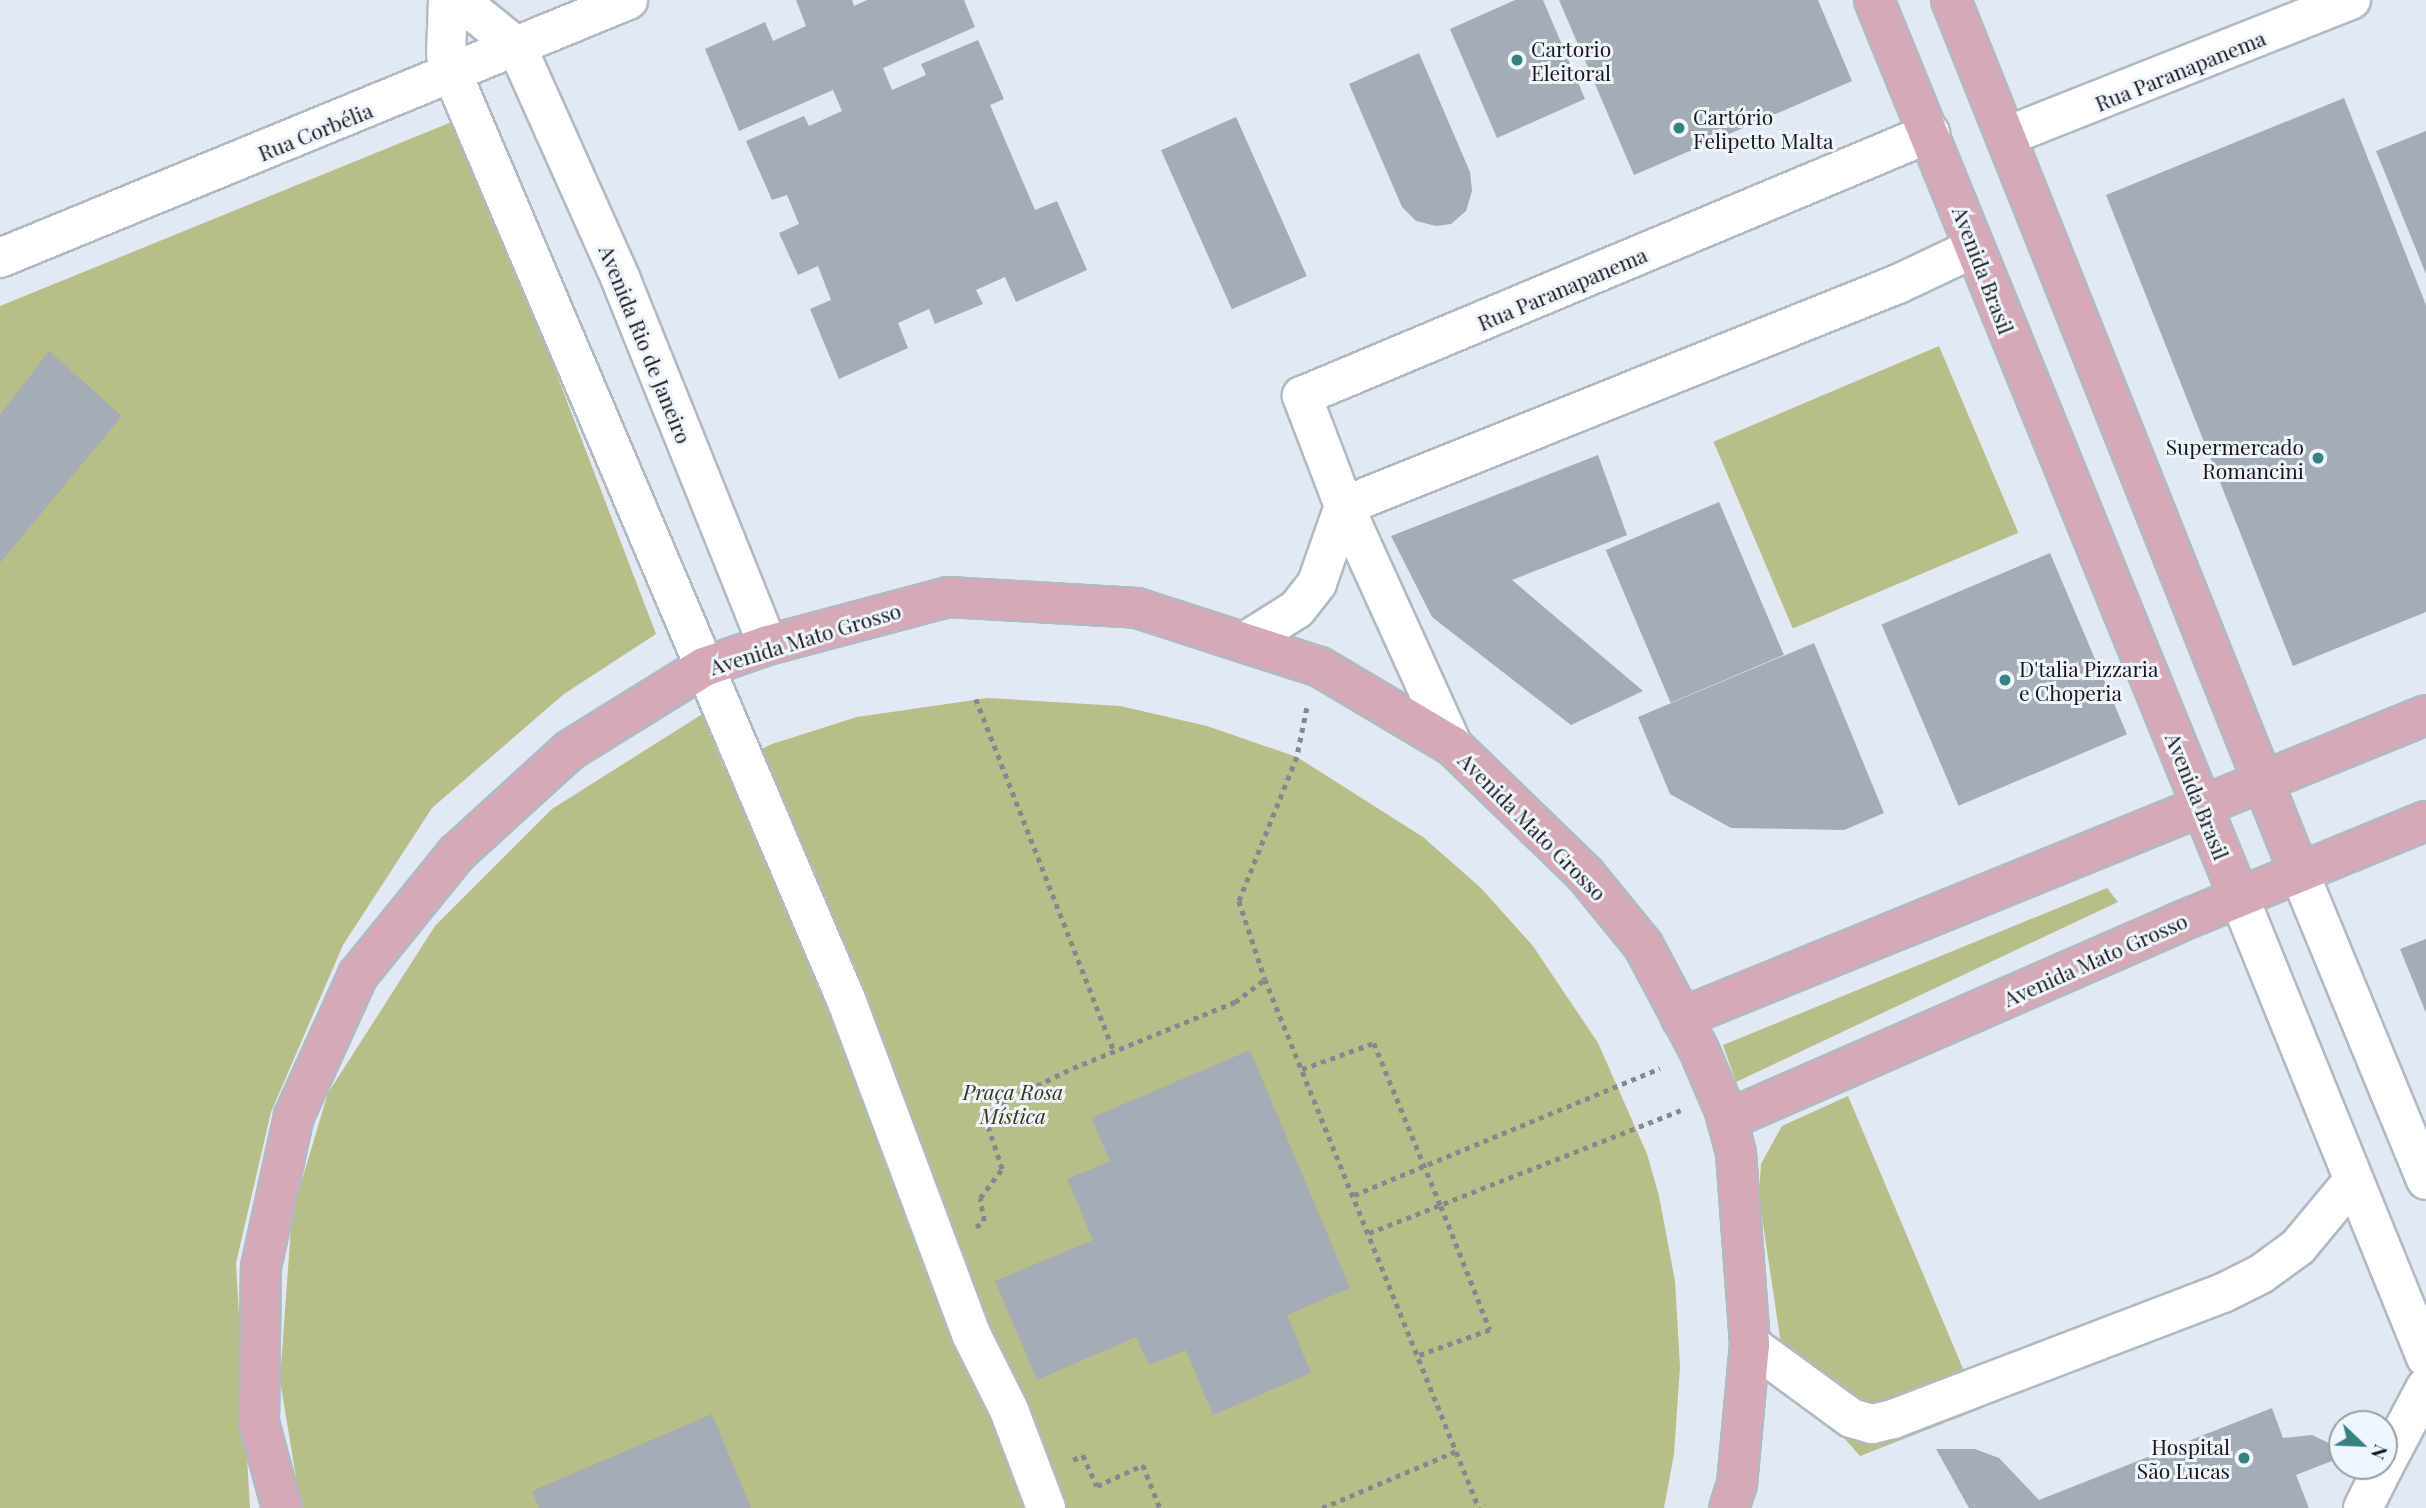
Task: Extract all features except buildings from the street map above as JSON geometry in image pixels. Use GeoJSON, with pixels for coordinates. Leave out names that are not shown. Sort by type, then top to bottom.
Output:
{"type":"FeatureCollection","features":[{"type":"Feature","properties":{"kind":"main road","name":"Avenida Brasil"},"geometry":{"type":"LineString","coordinates":[[1874,0],[2239,897]]}},
{"type":"Feature","properties":{"kind":"main road"},"geometry":{"type":"LineString","coordinates":[[1951,0],[2299,872]]}},
{"type":"Feature","properties":{"kind":"main road","name":"Avenida Mato Grosso"},"geometry":{"type":"LineString","coordinates":[[282,1508],[259,1423],[261,1267],[294,1116],[358,975],[456,853],[570,750],[704,667],[768,645],[948,597],[1137,608],[1320,667],[1453,746],[1585,874],[1643,945],[1690,1034],[1723,1107],[1740,1195],[1750,1344],[1737,1484],[1729,1508]]}},
{"type":"Feature","properties":{"kind":"main road"},"geometry":{"type":"LineString","coordinates":[[1690,1034],[2203,808],[2426,715]]}},
{"type":"Feature","properties":{"kind":"main road","name":"Avenida Mato Grosso"},"geometry":{"type":"LineString","coordinates":[[1723,1107],[2426,821]]}},
{"type":"Feature","properties":{"kind":"street"},"geometry":{"type":"LineString","coordinates":[[448,0],[446,55],[453,75],[847,1002],[941,1255],[1039,1492]]}},
{"type":"Feature","properties":{"kind":"street"},"geometry":{"type":"LineString","coordinates":[[458,0],[517,47]]}},
{"type":"Feature","properties":{"kind":"street","name":"Rua Corbélia"},"geometry":{"type":"LineString","coordinates":[[0,258],[453,75],[628,0]]}},
{"type":"Feature","properties":{"kind":"street","name":"Rua Paranapanema"},"geometry":{"type":"LineString","coordinates":[[2007,136],[2351,0]]}},
{"type":"Feature","properties":{"kind":"street","name":"Avenida Rio de Janeiro"},"geometry":{"type":"LineString","coordinates":[[517,47],[621,281],[768,645]]}},
{"type":"Feature","properties":{"kind":"street","name":"Rua Paranapanema"},"geometry":{"type":"LineString","coordinates":[[1453,746],[1344,506],[1302,396],[1930,133]]}},
{"type":"Feature","properties":{"kind":"street"},"geometry":{"type":"LineString","coordinates":[[1246,641],[1297,609],[1317,583],[1344,506],[1886,290],[1974,248]]}},
{"type":"Feature","properties":{"kind":"street"},"geometry":{"type":"LineString","coordinates":[[2299,872],[2426,1180]]}},
{"type":"Feature","properties":{"kind":"street","name":"Avenida Brasil"},"geometry":{"type":"LineString","coordinates":[[2239,897],[2352,1182],[2426,1358]]}},
{"type":"Feature","properties":{"kind":"street"},"geometry":{"type":"LineString","coordinates":[[1750,1344],[1851,1418],[1872,1424],[1893,1419],[2261,1275],[2298,1247],[2352,1182]]}},
{"type":"Feature","properties":{"kind":"street"},"geometry":{"type":"LineString","coordinates":[[2398,1440],[2426,1387]]}},
{"type":"Feature","properties":{"kind":"street"},"geometry":{"type":"LineString","coordinates":[[2363,1508],[2377,1480]]}},
{"type":"Feature","properties":{"kind":"path"},"geometry":{"type":"LineString","coordinates":[[976,699],[1114,1051]]}},
{"type":"Feature","properties":{"kind":"path"},"geometry":{"type":"LineString","coordinates":[[1307,705],[1297,757],[1239,901],[1265,979],[1479,1508]]}},
{"type":"Feature","properties":{"kind":"path"},"geometry":{"type":"LineString","coordinates":[[941,1255],[984,1221],[980,1198],[1002,1169],[983,1112],[1114,1051],[1235,1002],[1265,979]]}},
{"type":"Feature","properties":{"kind":"path"},"geometry":{"type":"LineString","coordinates":[[1354,1195],[1425,1169],[1620,1088],[1690,1034]]}},
{"type":"Feature","properties":{"kind":"path"},"geometry":{"type":"LineString","coordinates":[[1302,1069],[1374,1043],[1441,1206],[1490,1330],[1418,1356]]}},
{"type":"Feature","properties":{"kind":"path"},"geometry":{"type":"LineString","coordinates":[[1369,1233],[1723,1107]]}},
{"type":"Feature","properties":{"kind":"path"},"geometry":{"type":"LineString","coordinates":[[1322,1508],[1456,1451]]}},
{"type":"Feature","properties":{"kind":"path"},"geometry":{"type":"LineString","coordinates":[[1039,1492],[1083,1455],[1097,1486],[1143,1465],[1160,1508]]}},
{"type":"Feature","properties":{"kind":"green space"},"geometry":{"type":"Polygon","coordinates":[[[459,119],[656,634],[564,694],[432,808],[343,945],[271,1112],[236,1263],[250,1508],[0,1508],[0,306],[459,119]]]}},
{"type":"Feature","properties":{"kind":"green space"},"geometry":{"type":"Polygon","coordinates":[[[1939,346],[2018,533],[1793,629],[1713,442],[1939,346]]]}},
{"type":"Feature","properties":{"kind":"green space","name":"Praça Rosa Mística"},"geometry":{"type":"Polygon","coordinates":[[[988,698],[1120,706],[1207,726],[1297,757],[1423,837],[1481,888],[1533,946],[1598,1043],[1647,1154],[1659,1196],[1675,1281],[1680,1367],[1674,1454],[1664,1508],[301,1508],[280,1380],[292,1213],[328,1093],[435,926],[552,809],[704,713],[723,767],[772,744],[857,717],[988,698]]]}},
{"type":"Feature","properties":{"kind":"green space"},"geometry":{"type":"Polygon","coordinates":[[[2107,888],[2118,902],[1736,1082],[1723,1045],[2107,888]]]}},
{"type":"Feature","properties":{"kind":"green space"},"geometry":{"type":"Polygon","coordinates":[[[1848,1096],[1980,1409],[1860,1456],[1785,1371],[1759,1197],[1761,1164],[1782,1126],[1848,1096]]]}},
{"type":"Feature","properties":{"kind":"place","name":"Cartorio Eleitoral"},"geometry":{"type":"Point","coordinates":[1517,60]}},
{"type":"Feature","properties":{"kind":"place","name":"Cartório Felipetto Malta"},"geometry":{"type":"Point","coordinates":[1679,128]}},
{"type":"Feature","properties":{"kind":"place","name":"Supermercado Romancini"},"geometry":{"type":"Point","coordinates":[2318,458]}},
{"type":"Feature","properties":{"kind":"place","name":"D'talia Pizzaria e Choperia"},"geometry":{"type":"Point","coordinates":[2005,680]}},
{"type":"Feature","properties":{"kind":"place","name":"Hospital São Lucas"},"geometry":{"type":"Point","coordinates":[2244,1458]}}]}
